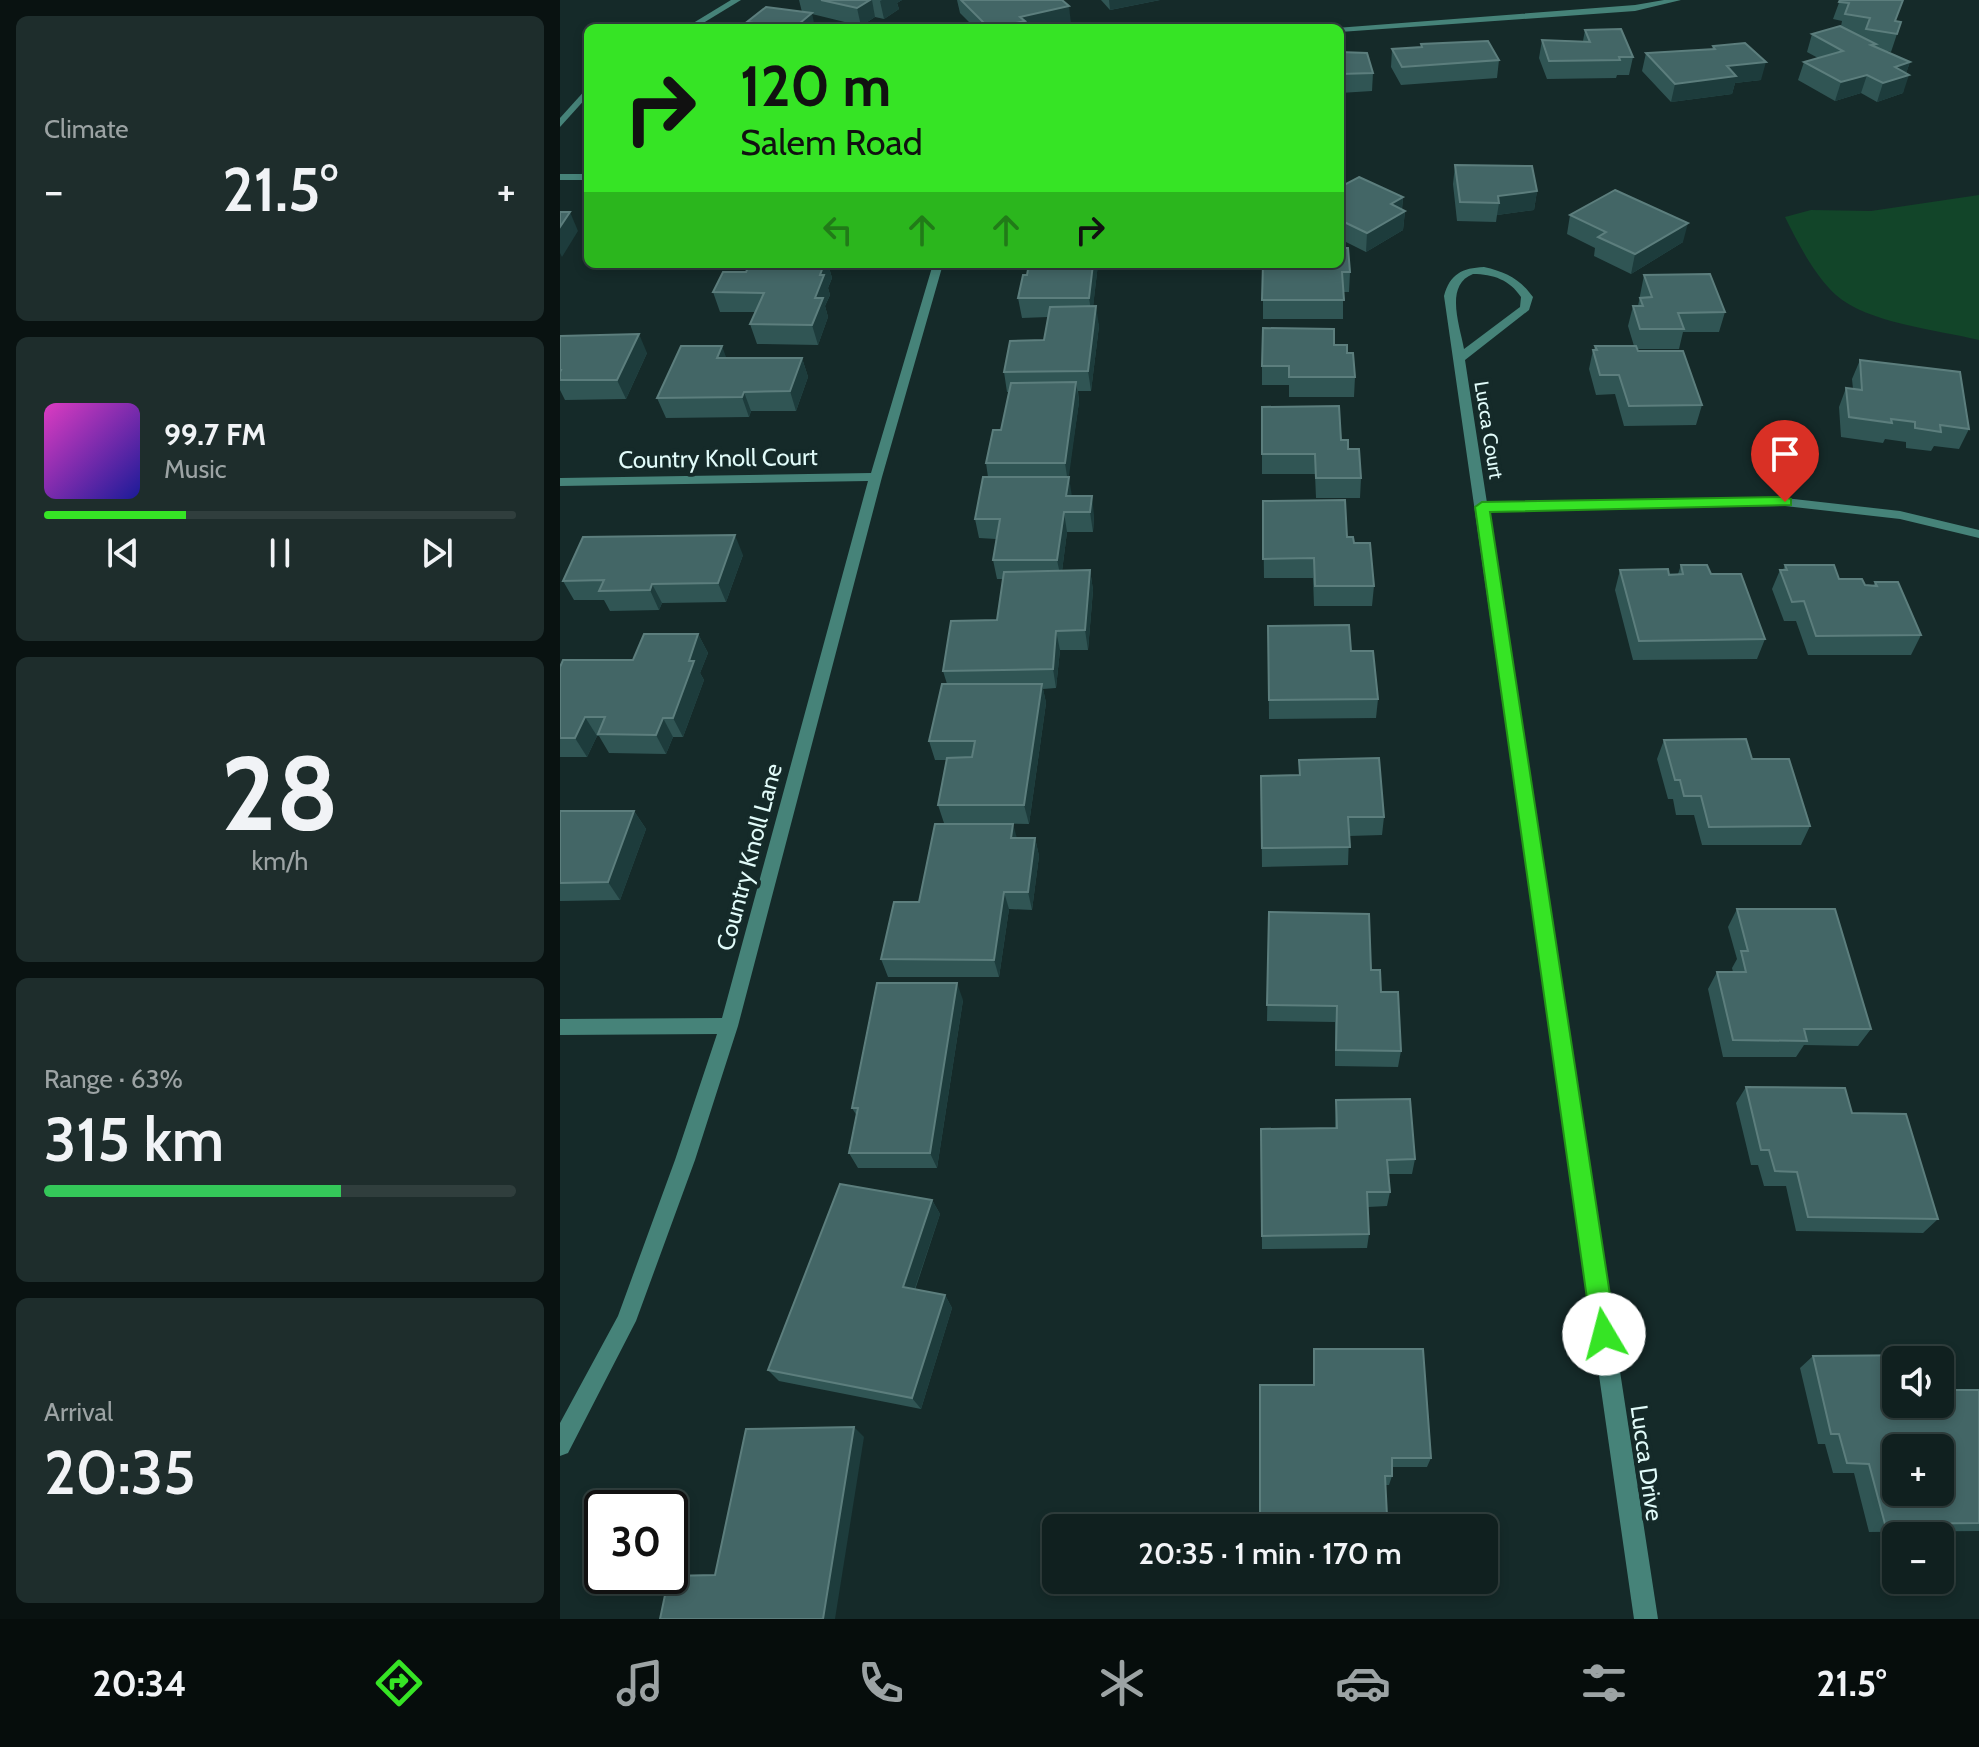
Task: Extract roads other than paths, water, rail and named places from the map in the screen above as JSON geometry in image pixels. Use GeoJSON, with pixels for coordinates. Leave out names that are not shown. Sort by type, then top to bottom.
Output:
{"type":"FeatureCollection","features":[{"type":"Feature","properties":{"kind":"street"},"geometry":{"type":"LineString","coordinates":[[722,0],[735,1]]}},
{"type":"Feature","properties":{"kind":"street"},"geometry":{"type":"LineString","coordinates":[[1344,29],[1635,8],[1677,0]]}},
{"type":"Feature","properties":{"kind":"street"},"geometry":{"type":"LineString","coordinates":[[696,24],[735,1]]}},
{"type":"Feature","properties":{"kind":"street"},"geometry":{"type":"LineString","coordinates":[[560,124],[584,95]]}},
{"type":"Feature","properties":{"kind":"street"},"geometry":{"type":"LineString","coordinates":[[560,177],[584,177]]}},
{"type":"Feature","properties":{"kind":"street","name":"Country Knoll Lane"},"geometry":{"type":"LineString","coordinates":[[560,1445],[626,1321],[685,1160],[729,1026],[876,477],[937,268]]}},
{"type":"Feature","properties":{"kind":"street","name":"Lucca Court"},"geometry":{"type":"LineString","coordinates":[[1460,358],[1525,308],[1527,297],[1515,281],[1485,271],[1461,274],[1451,283],[1460,358],[1482,507]]}},
{"type":"Feature","properties":{"kind":"street","name":"Country Knoll Court"},"geometry":{"type":"LineString","coordinates":[[560,482],[876,477]]}},
{"type":"Feature","properties":{"kind":"street"},"geometry":{"type":"LineString","coordinates":[[1482,507],[1785,502],[1900,515],[1979,534]]}},
{"type":"Feature","properties":{"kind":"street","name":"Lucca Drive"},"geometry":{"type":"LineString","coordinates":[[1482,507],[1646,1619]]}},
{"type":"Feature","properties":{"kind":"street"},"geometry":{"type":"LineString","coordinates":[[560,1027],[729,1026]]}}]}
